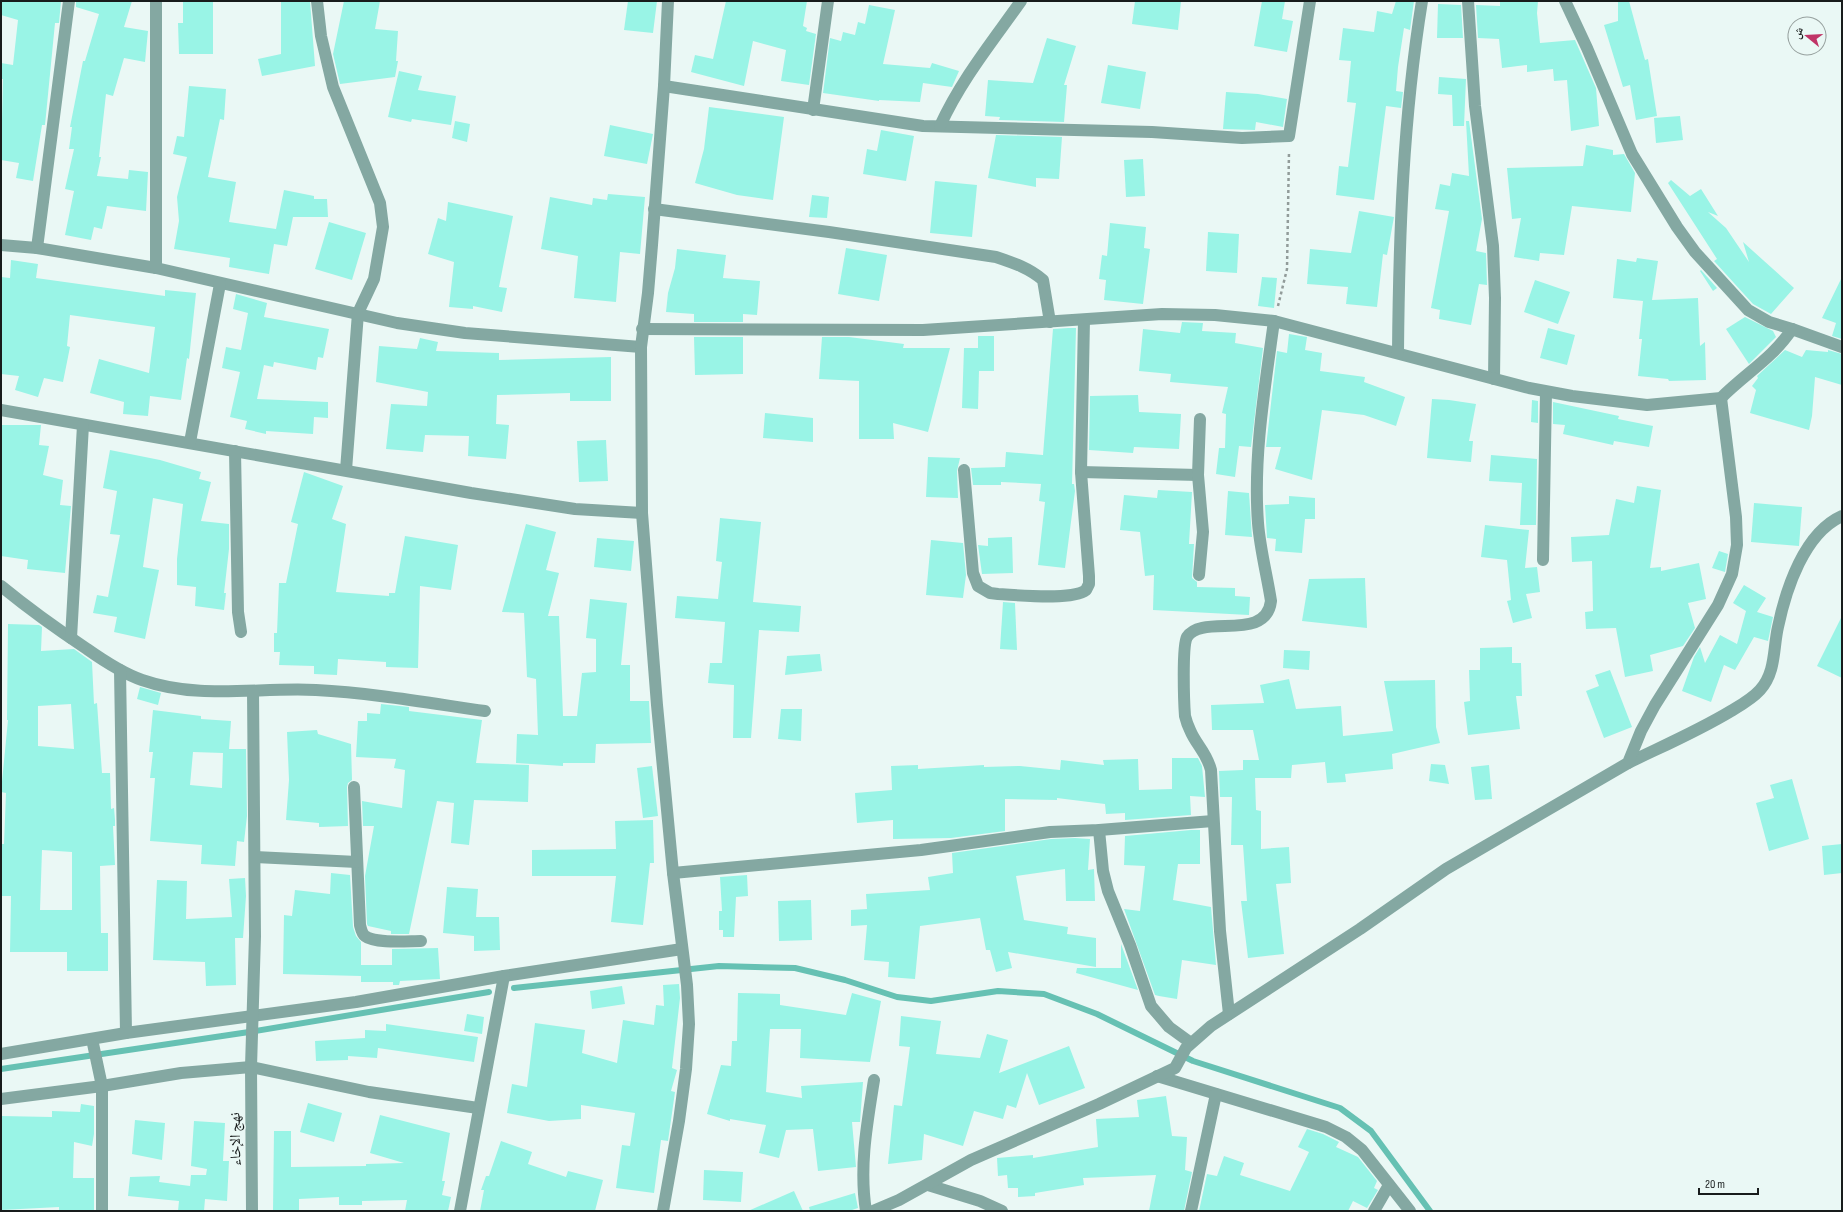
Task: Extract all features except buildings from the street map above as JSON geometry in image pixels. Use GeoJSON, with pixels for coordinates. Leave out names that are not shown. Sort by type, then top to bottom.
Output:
{"type":"FeatureCollection","features":[{"type":"Feature","properties":{"kind":"street"},"geometry":{"type":"LineString","coordinates":[[37,248],[69,1]]}},
{"type":"Feature","properties":{"kind":"street"},"geometry":{"type":"LineString","coordinates":[[156,1],[156,268]]}},
{"type":"Feature","properties":{"kind":"street"},"geometry":{"type":"LineString","coordinates":[[317,1],[321,36],[333,87],[380,203],[383,227],[374,279],[358,313],[346,470]]}},
{"type":"Feature","properties":{"kind":"street"},"geometry":{"type":"LineString","coordinates":[[663,1211],[686,1069],[689,1024],[686,978],[673,873],[649,618],[642,513],[641,348],[642,329],[648,293],[664,86],[668,1]]}},
{"type":"Feature","properties":{"kind":"street"},"geometry":{"type":"LineString","coordinates":[[813,110],[828,1]]}},
{"type":"Feature","properties":{"kind":"street"},"geometry":{"type":"LineString","coordinates":[[940,126],[950,104],[963,82],[1021,1]]}},
{"type":"Feature","properties":{"kind":"street"},"geometry":{"type":"LineString","coordinates":[[664,86],[902,124],[1152,132],[1242,138],[1289,136],[1310,1]]}},
{"type":"Feature","properties":{"kind":"street"},"geometry":{"type":"LineString","coordinates":[[1398,353],[1398,266],[1401,202],[1413,60],[1422,1]]}},
{"type":"Feature","properties":{"kind":"street"},"geometry":{"type":"LineString","coordinates":[[1468,1],[1475,106],[1493,246],[1495,298],[1494,379]]}},
{"type":"Feature","properties":{"kind":"street"},"geometry":{"type":"LineString","coordinates":[[1567,1],[1632,154],[1677,227],[1695,252],[1748,310],[1769,322],[1842,347]]}},
{"type":"Feature","properties":{"kind":"street"},"geometry":{"type":"LineString","coordinates":[[654,209],[837,233],[996,257],[1020,265],[1034,272],[1043,280],[1050,322]]}},
{"type":"Feature","properties":{"kind":"street"},"geometry":{"type":"LineString","coordinates":[[1,245],[37,248],[156,268],[220,284],[358,313],[397,323],[465,332],[641,348]]}},
{"type":"Feature","properties":{"kind":"street"},"geometry":{"type":"LineString","coordinates":[[190,442],[220,284]]}},
{"type":"Feature","properties":{"kind":"street"},"geometry":{"type":"LineString","coordinates":[[642,329],[923,330],[1162,314],[1215,315],[1274,322],[1546,392],[1629,404],[1674,403],[1721,398],[1739,380],[1774,353],[1792,329]]}},
{"type":"Feature","properties":{"kind":"street"},"geometry":{"type":"LineString","coordinates":[[964,470],[973,573],[978,586],[990,593],[998,594],[1060,596],[1081,594],[1086,590],[1089,584],[1081,472],[1084,320]]}},
{"type":"Feature","properties":{"kind":"street"},"geometry":{"type":"LineString","coordinates":[[1229,1014],[1220,931],[1211,770],[1207,757],[1190,732],[1185,717],[1185,643],[1192,632],[1201,628],[1254,623],[1263,619],[1268,614],[1270,609],[1271,601],[1259,530],[1257,488],[1262,416],[1274,322]]}},
{"type":"Feature","properties":{"kind":"street"},"geometry":{"type":"LineString","coordinates":[[1543,560],[1546,392]]}},
{"type":"Feature","properties":{"kind":"street"},"geometry":{"type":"LineString","coordinates":[[1628,763],[1641,731],[1655,705],[1718,605],[1732,574],[1737,545],[1736,517],[1721,398]]}},
{"type":"Feature","properties":{"kind":"street"},"geometry":{"type":"LineString","coordinates":[[1,410],[190,442],[471,493],[575,509],[642,513]]}},
{"type":"Feature","properties":{"kind":"street"},"geometry":{"type":"LineString","coordinates":[[1199,575],[1203,532],[1198,475],[1200,419]]}},
{"type":"Feature","properties":{"kind":"street"},"geometry":{"type":"LineString","coordinates":[[71,638],[83,425]]}},
{"type":"Feature","properties":{"kind":"street"},"geometry":{"type":"LineString","coordinates":[[235,451],[238,612],[241,632]]}},
{"type":"Feature","properties":{"kind":"street"},"geometry":{"type":"LineString","coordinates":[[1081,472],[1198,475]]}},
{"type":"Feature","properties":{"kind":"street"},"geometry":{"type":"LineString","coordinates":[[873,1211],[899,1200],[978,1157],[1176,1068],[1189,1045],[1211,1026],[1360,928],[1446,869],[1628,763],[1711,723],[1746,702],[1760,691],[1769,678],[1775,656],[1778,628],[1799,562],[1813,539],[1830,521],[1842,516]]}},
{"type":"Feature","properties":{"kind":"street"},"geometry":{"type":"LineString","coordinates":[[1,586],[71,638],[120,670],[142,680],[174,688],[203,692],[316,690],[375,696],[485,711]]}},
{"type":"Feature","properties":{"kind":"street"},"geometry":{"type":"LineString","coordinates":[[120,670],[126,1033]]}},
{"type":"Feature","properties":{"kind":"street","name":"نهج الإخاء"},"geometry":{"type":"LineString","coordinates":[[252,1211],[251,1068],[255,857],[253,692]]}},
{"type":"Feature","properties":{"kind":"street"},"geometry":{"type":"LineString","coordinates":[[354,788],[360,925],[365,936],[377,940],[421,941]]}},
{"type":"Feature","properties":{"kind":"street"},"geometry":{"type":"LineString","coordinates":[[673,873],[921,850],[1050,832],[1099,830],[1213,821]]}},
{"type":"Feature","properties":{"kind":"street"},"geometry":{"type":"LineString","coordinates":[[1099,830],[1103,871],[1108,891],[1130,945],[1151,1006],[1169,1027],[1189,1045]]}},
{"type":"Feature","properties":{"kind":"street"},"geometry":{"type":"LineString","coordinates":[[255,857],[357,862]]}},
{"type":"Feature","properties":{"kind":"street"},"geometry":{"type":"LineString","coordinates":[[1,1054],[126,1033],[356,1002],[504,976],[682,950]]}},
{"type":"Feature","properties":{"kind":"street"},"geometry":{"type":"LineString","coordinates":[[460,1211],[478,1108],[504,976]]}},
{"type":"Feature","properties":{"kind":"street"},"geometry":{"type":"LineString","coordinates":[[92,1039],[102,1086],[102,1211]]}},
{"type":"Feature","properties":{"kind":"street"},"geometry":{"type":"LineString","coordinates":[[1,1100],[181,1073],[251,1068],[369,1092],[478,1108]]}},
{"type":"Feature","properties":{"kind":"street"},"geometry":{"type":"LineString","coordinates":[[1157,1076],[1326,1127],[1346,1137],[1369,1158],[1410,1211]]}},
{"type":"Feature","properties":{"kind":"street"},"geometry":{"type":"LineString","coordinates":[[866,1211],[862,1188],[863,1167],[874,1080]]}},
{"type":"Feature","properties":{"kind":"street"},"geometry":{"type":"LineString","coordinates":[[1191,1211],[1216,1094]]}},
{"type":"Feature","properties":{"kind":"street"},"geometry":{"type":"LineString","coordinates":[[928,1185],[980,1206],[1002,1211]]}},
{"type":"Feature","properties":{"kind":"street"},"geometry":{"type":"LineString","coordinates":[[1374,1211],[1389,1185]]}},
{"type":"Feature","properties":{"kind":"path"},"geometry":{"type":"LineString","coordinates":[[1274,322],[1287,269],[1289,136]]}},
{"type":"Feature","properties":{"kind":"waterway"},"geometry":{"type":"LineString","coordinates":[[514,988],[719,966],[795,968],[845,980],[897,997],[931,1001],[998,991],[1044,994],[1097,1014],[1193,1061],[1340,1108],[1371,1131],[1430,1211]]}},
{"type":"Feature","properties":{"kind":"waterway"},"geometry":{"type":"LineString","coordinates":[[1,1069],[249,1032],[489,992]]}}]}
